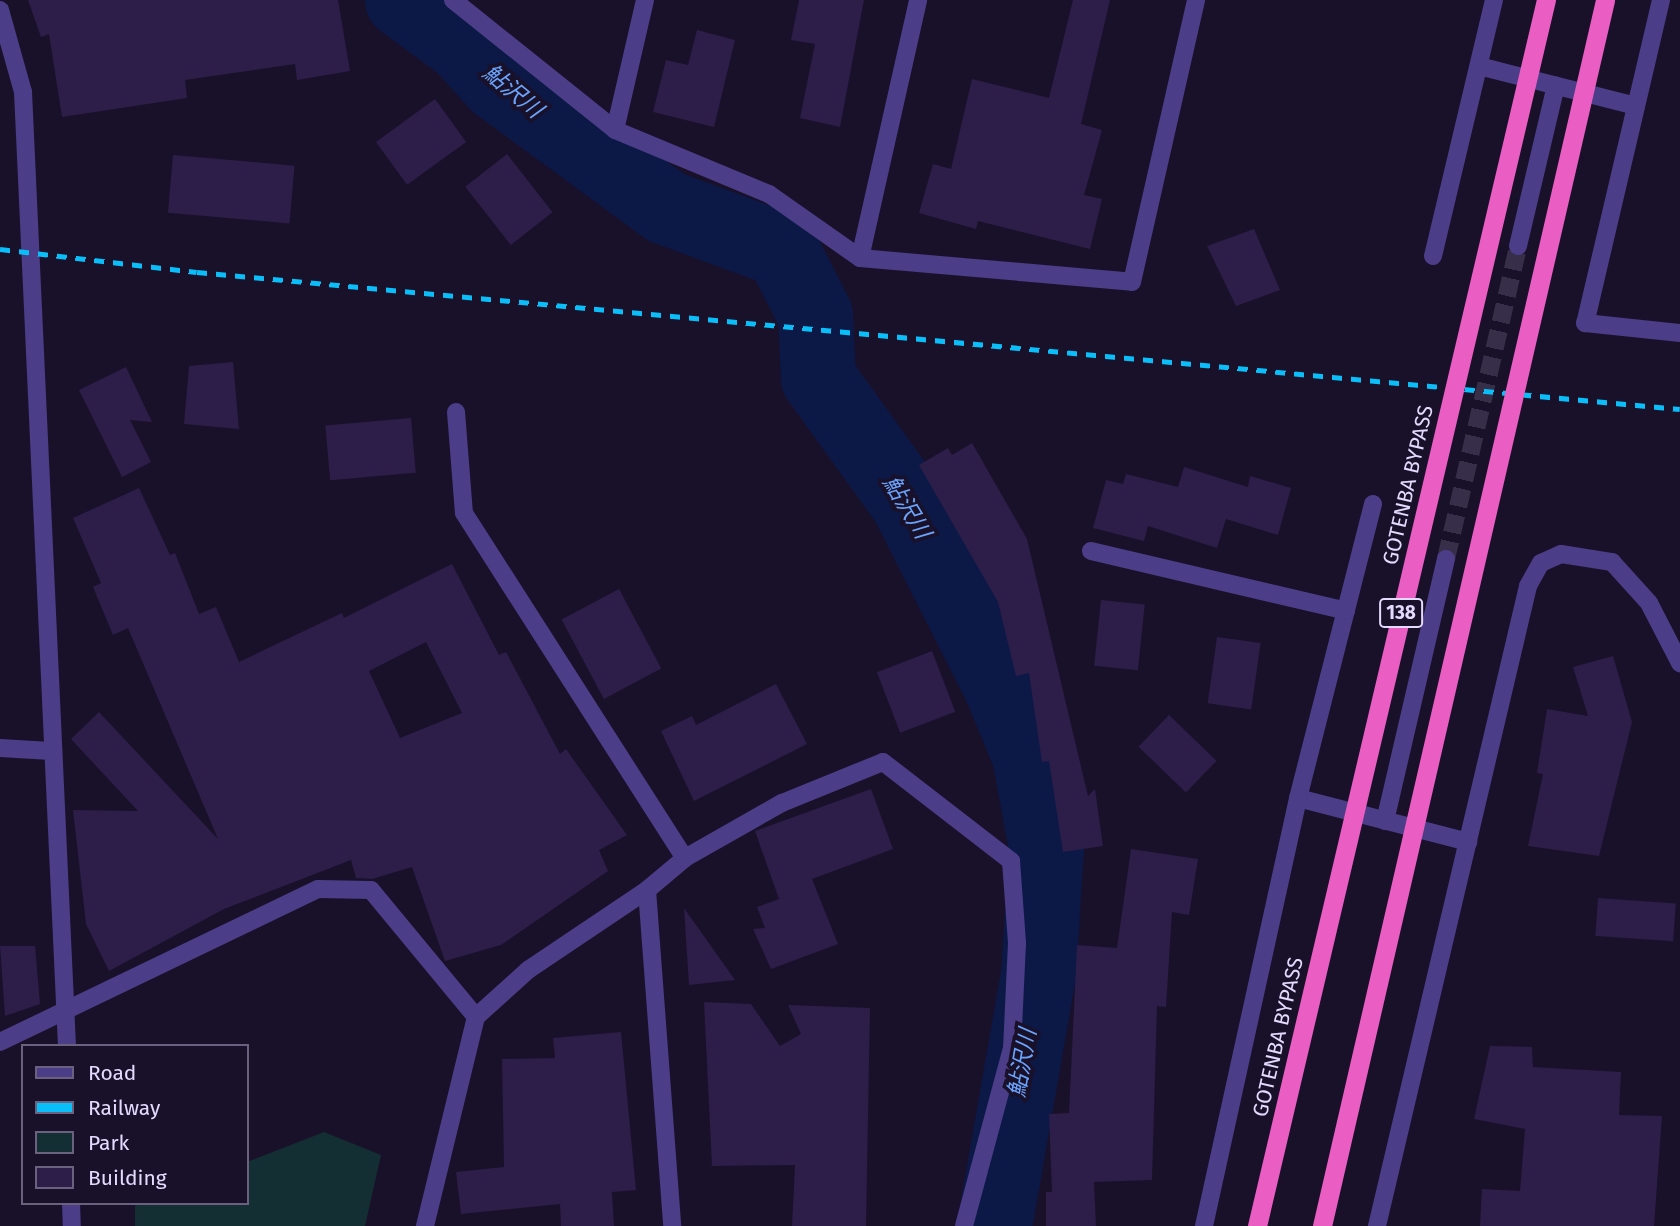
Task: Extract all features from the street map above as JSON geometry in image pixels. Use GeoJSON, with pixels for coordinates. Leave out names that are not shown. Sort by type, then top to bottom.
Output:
{"type":"FeatureCollection","features":[{"type":"Feature","properties":{"kind":"highway","name":"GOTENBA BYPASS"},"geometry":{"type":"LineString","coordinates":[[1257,1226],[1546,0]]}},
{"type":"Feature","properties":{"kind":"highway"},"geometry":{"type":"LineString","coordinates":[[1322,1226],[1605,0]]}},
{"type":"Feature","properties":{"kind":"street"},"geometry":{"type":"LineString","coordinates":[[453,0],[615,130],[769,194],[860,258],[1132,282],[1196,0]]}},
{"type":"Feature","properties":{"kind":"street"},"geometry":{"type":"LineString","coordinates":[[615,130],[645,0]]}},
{"type":"Feature","properties":{"kind":"street"},"geometry":{"type":"LineString","coordinates":[[860,258],[918,0]]}},
{"type":"Feature","properties":{"kind":"street"},"geometry":{"type":"LineString","coordinates":[[1433,256],[1494,0]]}},
{"type":"Feature","properties":{"kind":"street"},"geometry":{"type":"LineString","coordinates":[[1661,0],[1585,323],[1680,333]]}},
{"type":"Feature","properties":{"kind":"street"},"geometry":{"type":"LineString","coordinates":[[0,10],[23,92],[51,751],[67,1044]]}},
{"type":"Feature","properties":{"kind":"street"},"geometry":{"type":"LineString","coordinates":[[1479,66],[1636,106]]}},
{"type":"Feature","properties":{"kind":"street"},"geometry":{"type":"LineString","coordinates":[[1518,246],[1556,85]]}},
{"type":"Feature","properties":{"kind":"street"},"geometry":{"type":"LineString","coordinates":[[456,412],[464,513],[685,858]]}},
{"type":"Feature","properties":{"kind":"street"},"geometry":{"type":"LineString","coordinates":[[1204,1226],[1298,798],[1373,504]]}},
{"type":"Feature","properties":{"kind":"street"},"geometry":{"type":"LineString","coordinates":[[1091,551],[1346,611]]}},
{"type":"Feature","properties":{"kind":"street"},"geometry":{"type":"LineString","coordinates":[[1377,1226],[1528,586],[1541,563],[1561,554],[1612,562],[1648,603],[1680,663]]}},
{"type":"Feature","properties":{"kind":"street"},"geometry":{"type":"LineString","coordinates":[[1385,821],[1446,559]]}},
{"type":"Feature","properties":{"kind":"street"},"geometry":{"type":"LineString","coordinates":[[0,748],[51,751]]}},
{"type":"Feature","properties":{"kind":"street"},"geometry":{"type":"LineString","coordinates":[[425,1226],[476,1017],[528,970],[647,890],[685,858],[782,803],[883,762],[1011,861],[1017,943],[1012,1048],[964,1226]]}},
{"type":"Feature","properties":{"kind":"street"},"geometry":{"type":"LineString","coordinates":[[1298,798],[1468,842]]}},
{"type":"Feature","properties":{"kind":"street"},"geometry":{"type":"LineString","coordinates":[[0,1042],[318,889],[371,890],[476,1017]]}},
{"type":"Feature","properties":{"kind":"street"},"geometry":{"type":"LineString","coordinates":[[647,890],[672,1226]]}},
{"type":"Feature","properties":{"kind":"street"},"geometry":{"type":"LineString","coordinates":[[71,1205],[72,1226]]}},
{"type":"Feature","properties":{"kind":"green space"},"geometry":{"type":"Polygon","coordinates":[[[324,1132],[381,1155],[365,1226],[135,1226],[135,1206],[137,1205],[248,1205],[248,1162],[324,1132]]]}},
{"type":"Feature","properties":{"kind":"building"},"geometry":{"type":"Polygon","coordinates":[[[28,0],[338,0],[350,71],[297,80],[295,64],[185,80],[187,98],[62,117],[49,34],[41,37],[28,0]]]}},
{"type":"Feature","properties":{"kind":"building"},"geometry":{"type":"Polygon","coordinates":[[[799,0],[864,0],[840,127],[800,118],[815,44],[791,40],[799,0]]]}},
{"type":"Feature","properties":{"kind":"building"},"geometry":{"type":"Polygon","coordinates":[[[1073,0],[1110,0],[1081,124],[1102,130],[1084,195],[1102,199],[1090,249],[978,221],[976,229],[919,213],[933,164],[951,169],[972,79],[1049,98],[1073,0]]]}},
{"type":"Feature","properties":{"kind":"building"},"geometry":{"type":"Polygon","coordinates":[[[697,30],[735,40],[714,127],[653,112],[666,60],[688,65],[697,30]]]}},
{"type":"Feature","properties":{"kind":"building"},"geometry":{"type":"Polygon","coordinates":[[[435,99],[466,142],[407,185],[376,142],[435,99]]]}},
{"type":"Feature","properties":{"kind":"building"},"geometry":{"type":"Polygon","coordinates":[[[507,154],[553,212],[511,245],[465,187],[507,154]]]}},
{"type":"Feature","properties":{"kind":"building"},"geometry":{"type":"Polygon","coordinates":[[[173,155],[295,166],[289,223],[168,213],[173,155]]]}},
{"type":"Feature","properties":{"kind":"building"},"geometry":{"type":"Polygon","coordinates":[[[1254,229],[1280,290],[1236,306],[1207,246],[1254,229]]]}},
{"type":"Feature","properties":{"kind":"building"},"geometry":{"type":"Polygon","coordinates":[[[233,362],[239,429],[184,424],[189,366],[233,362]]]}},
{"type":"Feature","properties":{"kind":"building"},"geometry":{"type":"Polygon","coordinates":[[[126,367],[152,422],[130,420],[151,462],[122,477],[79,390],[126,367]]]}},
{"type":"Feature","properties":{"kind":"building"},"geometry":{"type":"Polygon","coordinates":[[[411,418],[416,473],[330,480],[325,425],[411,418]]]}},
{"type":"Feature","properties":{"kind":"building"},"geometry":{"type":"Polygon","coordinates":[[[972,443],[1027,539],[1088,796],[1095,789],[1103,846],[1063,852],[1049,761],[1042,762],[1029,673],[1016,676],[998,602],[919,465],[948,448],[952,455],[972,443]]]}},
{"type":"Feature","properties":{"kind":"building"},"geometry":{"type":"Polygon","coordinates":[[[1184,467],[1248,487],[1250,476],[1291,488],[1278,535],[1226,519],[1217,548],[1148,526],[1144,541],[1093,528],[1106,480],[1123,484],[1126,474],[1178,487],[1184,467]]]}},
{"type":"Feature","properties":{"kind":"building"},"geometry":{"type":"Polygon","coordinates":[[[139,488],[170,555],[175,553],[199,614],[216,607],[239,662],[342,613],[344,618],[452,564],[499,655],[506,652],[560,754],[566,749],[627,835],[599,850],[608,871],[501,945],[445,961],[412,867],[372,879],[356,878],[351,860],[224,909],[109,971],[86,924],[73,810],[138,811],[71,739],[99,712],[218,839],[128,628],[113,635],[93,587],[101,583],[73,518],[139,488]],[[426,642],[369,671],[400,738],[462,713],[426,642]]]}},
{"type":"Feature","properties":{"kind":"building"},"geometry":{"type":"Polygon","coordinates":[[[619,589],[661,668],[604,699],[562,620],[619,589]]]}},
{"type":"Feature","properties":{"kind":"building"},"geometry":{"type":"Polygon","coordinates":[[[1101,600],[1145,605],[1138,670],[1094,666],[1101,600]]]}},
{"type":"Feature","properties":{"kind":"building"},"geometry":{"type":"Polygon","coordinates":[[[1217,637],[1261,643],[1251,709],[1208,703],[1217,637]]]}},
{"type":"Feature","properties":{"kind":"building"},"geometry":{"type":"Polygon","coordinates":[[[932,651],[955,712],[900,733],[877,672],[932,651]]]}},
{"type":"Feature","properties":{"kind":"building"},"geometry":{"type":"Polygon","coordinates":[[[1613,656],[1632,722],[1599,856],[1528,846],[1543,774],[1537,773],[1547,709],[1588,716],[1573,667],[1613,656]]]}},
{"type":"Feature","properties":{"kind":"building"},"geometry":{"type":"Polygon","coordinates":[[[776,684],[807,744],[694,801],[661,731],[692,716],[696,725],[776,684]]]}},
{"type":"Feature","properties":{"kind":"building"},"geometry":{"type":"Polygon","coordinates":[[[1169,715],[1216,761],[1186,792],[1138,747],[1169,715]]]}},
{"type":"Feature","properties":{"kind":"building"},"geometry":{"type":"Polygon","coordinates":[[[871,789],[893,849],[812,879],[838,944],[771,969],[753,929],[765,928],[757,907],[779,899],[755,831],[871,789]]]}},
{"type":"Feature","properties":{"kind":"building"},"geometry":{"type":"Polygon","coordinates":[[[1131,849],[1198,859],[1189,915],[1172,912],[1166,1007],[1157,1006],[1152,1180],[1094,1182],[1096,1226],[1046,1226],[1046,1192],[1052,1192],[1049,1114],[1069,1113],[1077,945],[1117,948],[1131,849]]]}},
{"type":"Feature","properties":{"kind":"building"},"geometry":{"type":"Polygon","coordinates":[[[1598,898],[1676,903],[1673,941],[1595,936],[1598,898]]]}},
{"type":"Feature","properties":{"kind":"building"},"geometry":{"type":"Polygon","coordinates":[[[684,908],[735,980],[689,985],[684,908]]]}},
{"type":"Feature","properties":{"kind":"building"},"geometry":{"type":"Polygon","coordinates":[[[0,946],[35,946],[40,1004],[5,1016],[0,946]]]}},
{"type":"Feature","properties":{"kind":"building"},"geometry":{"type":"Polygon","coordinates":[[[704,1002],[751,1004],[780,1046],[801,1034],[788,1005],[870,1008],[866,1226],[792,1226],[795,1165],[712,1166],[704,1002]]]}},
{"type":"Feature","properties":{"kind":"building"},"geometry":{"type":"Polygon","coordinates":[[[621,1032],[636,1190],[612,1192],[614,1226],[561,1226],[560,1204],[461,1214],[456,1172],[504,1167],[502,1059],[555,1058],[553,1038],[621,1032]]]}},
{"type":"Feature","properties":{"kind":"building"},"geometry":{"type":"Polygon","coordinates":[[[1490,1046],[1532,1047],[1533,1067],[1621,1072],[1619,1115],[1662,1116],[1654,1226],[1480,1226],[1482,1189],[1520,1191],[1525,1129],[1474,1119],[1490,1046]]]}},
{"type":"Feature","properties":{"kind":"waterway","name":"鮎沢川"},"geometry":{"type":"LineString","coordinates":[[402,0],[462,44],[497,83],[666,207],[782,250],[815,315],[818,378],[908,503],[1000,685],[1029,755],[1046,848],[1038,974],[994,1226]]}},
{"type":"Feature","properties":{"kind":"tunnel"},"geometry":{"type":"LineString","coordinates":[[1446,559],[1518,246]]}},
{"type":"Feature","properties":{"kind":"railway"},"geometry":{"type":"LineString","coordinates":[[0,249],[197,272],[1680,409]]}}]}
